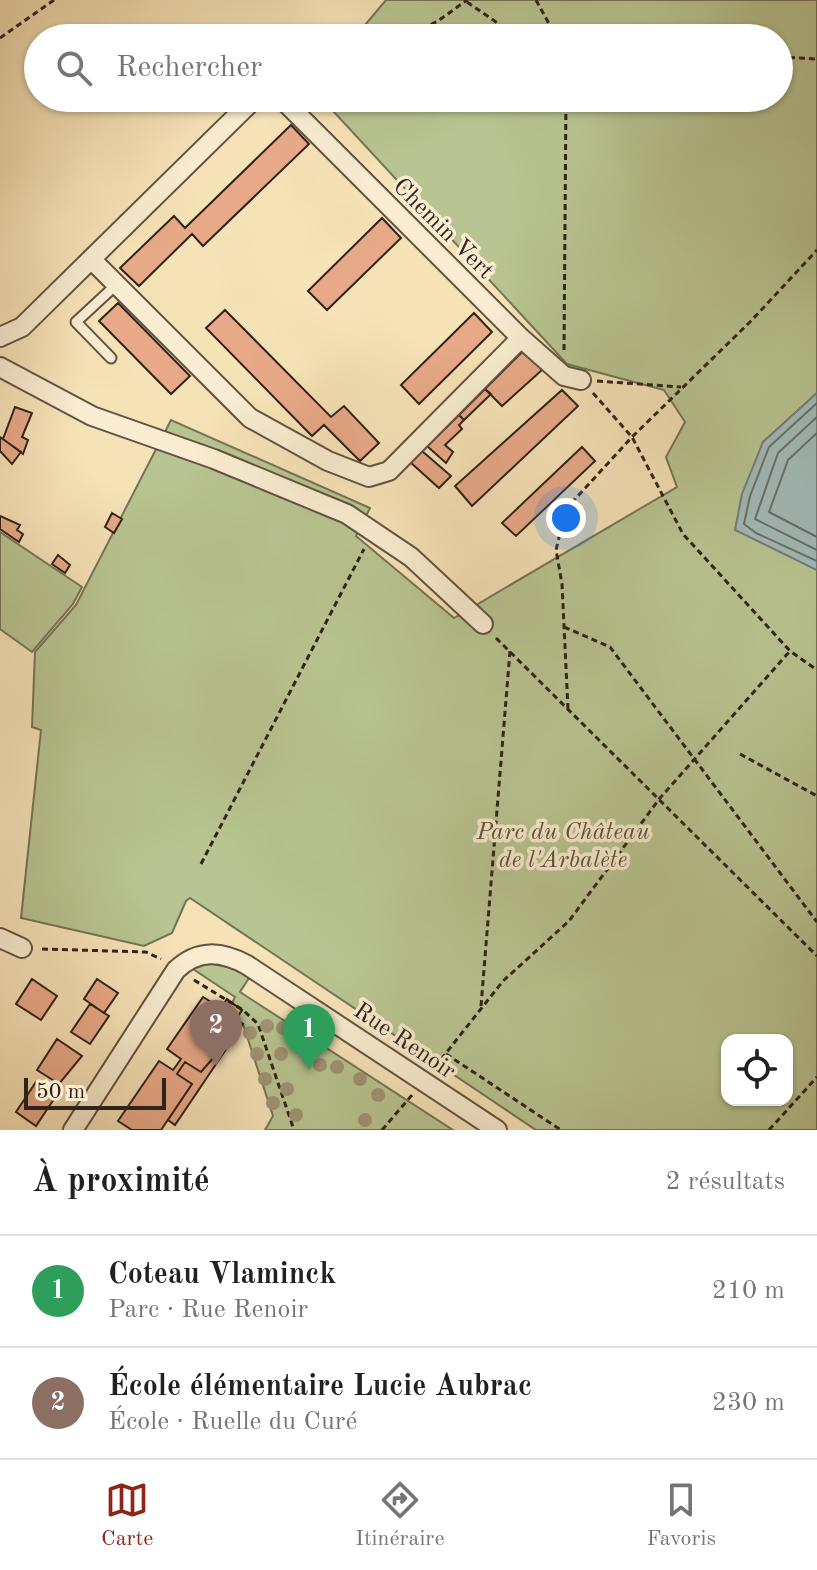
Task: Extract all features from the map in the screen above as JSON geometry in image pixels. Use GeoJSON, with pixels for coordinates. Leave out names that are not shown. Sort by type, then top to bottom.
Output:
{"type":"FeatureCollection","features":[{"type":"Feature","properties":{"kind":"street"},"geometry":{"type":"LineString","coordinates":[[0,337],[22,327],[241,112]]}},
{"type":"Feature","properties":{"kind":"street","name":"Chemin Vert"},"geometry":{"type":"LineString","coordinates":[[295,112],[521,338],[572,378]]}},
{"type":"Feature","properties":{"kind":"street"},"geometry":{"type":"LineString","coordinates":[[91,259],[250,418],[317,455],[369,477],[389,471],[521,338]]}},
{"type":"Feature","properties":{"kind":"street"},"geometry":{"type":"LineString","coordinates":[[0,367],[92,416],[281,486],[347,514],[411,557],[483,624]]}},
{"type":"Feature","properties":{"kind":"street"},"geometry":{"type":"LineString","coordinates":[[0,938],[22,948]]}},
{"type":"Feature","properties":{"kind":"street","name":"Rue Renoir"},"geometry":{"type":"LineString","coordinates":[[176,970],[189,958],[200,955],[230,956],[497,1130]]}},
{"type":"Feature","properties":{"kind":"street"},"geometry":{"type":"LineString","coordinates":[[73,1130],[176,970]]}},
{"type":"Feature","properties":{"kind":"lane"},"geometry":{"type":"LineString","coordinates":[[111,358],[76,322],[117,284]]}},
{"type":"Feature","properties":{"kind":"path"},"geometry":{"type":"LineString","coordinates":[[0,38],[54,0]]}},
{"type":"Feature","properties":{"kind":"path"},"geometry":{"type":"LineString","coordinates":[[432,24],[466,0],[499,24]]}},
{"type":"Feature","properties":{"kind":"path"},"geometry":{"type":"LineString","coordinates":[[536,0],[549,24]]}},
{"type":"Feature","properties":{"kind":"path"},"geometry":{"type":"LineString","coordinates":[[793,58],[817,59]]}},
{"type":"Feature","properties":{"kind":"path"},"geometry":{"type":"LineString","coordinates":[[566,112],[572,378],[632,437],[683,534],[790,651],[817,670]]}},
{"type":"Feature","properties":{"kind":"path"},"geometry":{"type":"LineString","coordinates":[[568,709],[556,550],[559,528],[571,501],[817,250]]}},
{"type":"Feature","properties":{"kind":"path"},"geometry":{"type":"LineString","coordinates":[[572,378],[682,387]]}},
{"type":"Feature","properties":{"kind":"path"},"geometry":{"type":"LineString","coordinates":[[201,864],[373,532]]}},
{"type":"Feature","properties":{"kind":"path"},"geometry":{"type":"LineString","coordinates":[[483,624],[817,956]]}},
{"type":"Feature","properties":{"kind":"path"},"geometry":{"type":"LineString","coordinates":[[564,627],[610,647],[817,922]]}},
{"type":"Feature","properties":{"kind":"path"},"geometry":{"type":"LineString","coordinates":[[481,1009],[510,651]]}},
{"type":"Feature","properties":{"kind":"path"},"geometry":{"type":"LineString","coordinates":[[382,1130],[503,981],[569,921],[660,798],[790,651]]}},
{"type":"Feature","properties":{"kind":"path"},"geometry":{"type":"LineString","coordinates":[[740,754],[817,796]]}},
{"type":"Feature","properties":{"kind":"path"},"geometry":{"type":"LineString","coordinates":[[22,948],[146,952],[226,998],[258,1024],[294,1130]]}},
{"type":"Feature","properties":{"kind":"path"},"geometry":{"type":"LineString","coordinates":[[446,1054],[561,1130]]}},
{"type":"Feature","properties":{"kind":"path"},"geometry":{"type":"LineString","coordinates":[[769,1130],[817,1077]]}},
{"type":"Feature","properties":{"kind":"green space","name":"Parc du Château de l'Arbalète"},"geometry":{"type":"Polygon","coordinates":[[[386,0],[817,0],[817,393],[763,442],[735,529],[817,570],[817,1130],[536,1130],[190,898],[172,933],[144,946],[21,918],[41,730],[32,727],[35,652],[76,605],[171,420],[370,508],[356,536],[454,618],[677,487],[666,457],[685,422],[664,390],[567,364],[334,112],[793,112],[793,24],[366,24],[386,0]]]}},
{"type":"Feature","properties":{"kind":"green space"},"geometry":{"type":"Polygon","coordinates":[[[0,532],[82,587],[73,604],[32,652],[0,629],[0,532]]]}},
{"type":"Feature","properties":{"kind":"green space"},"geometry":{"type":"Polygon","coordinates":[[[209,963],[236,969],[249,978],[240,992],[453,1130],[265,1130],[273,1116],[243,1024],[236,1019],[242,1010],[232,1003],[235,997],[193,969],[209,963]]]}},
{"type":"Feature","properties":{"kind":"water"},"geometry":{"type":"Polygon","coordinates":[[[817,393],[817,570],[735,530],[742,494],[763,442],[817,393]]]}},
{"type":"Feature","properties":{"kind":"building"},"geometry":{"type":"Polygon","coordinates":[[[291,125],[309,144],[203,246],[192,234],[139,286],[120,268],[174,216],[185,228],[291,125]]]}},
{"type":"Feature","properties":{"kind":"building"},"geometry":{"type":"Polygon","coordinates":[[[382,218],[401,238],[327,310],[308,291],[382,218]]]}},
{"type":"Feature","properties":{"kind":"building"},"geometry":{"type":"Polygon","coordinates":[[[118,303],[190,376],[171,394],[99,321],[118,303]]]}},
{"type":"Feature","properties":{"kind":"building"},"geometry":{"type":"Polygon","coordinates":[[[225,310],[331,417],[344,406],[379,443],[360,461],[324,425],[312,436],[206,328],[225,310]]]}},
{"type":"Feature","properties":{"kind":"building"},"geometry":{"type":"Polygon","coordinates":[[[474,313],[492,332],[419,404],[401,385],[474,313]]]}},
{"type":"Feature","properties":{"kind":"building"},"geometry":{"type":"Polygon","coordinates":[[[524,350],[542,370],[502,406],[485,389],[524,350]]]}},
{"type":"Feature","properties":{"kind":"building"},"geometry":{"type":"Polygon","coordinates":[[[485,389],[491,394],[464,420],[459,415],[485,389]]]}},
{"type":"Feature","properties":{"kind":"building"},"geometry":{"type":"Polygon","coordinates":[[[562,390],[578,406],[472,506],[455,486],[562,390]]]}},
{"type":"Feature","properties":{"kind":"building"},"geometry":{"type":"Polygon","coordinates":[[[15,407],[32,413],[22,437],[28,440],[23,454],[3,439],[15,407]]]}},
{"type":"Feature","properties":{"kind":"building"},"geometry":{"type":"Polygon","coordinates":[[[459,415],[464,420],[459,425],[462,429],[445,445],[453,452],[446,463],[427,446],[459,415]]]}},
{"type":"Feature","properties":{"kind":"building"},"geometry":{"type":"Polygon","coordinates":[[[0,437],[21,452],[12,464],[0,451],[0,437]]]}},
{"type":"Feature","properties":{"kind":"building"},"geometry":{"type":"Polygon","coordinates":[[[582,447],[595,461],[516,536],[502,523],[582,447]]]}},
{"type":"Feature","properties":{"kind":"building"},"geometry":{"type":"Polygon","coordinates":[[[422,451],[451,476],[439,488],[410,462],[422,451]]]}},
{"type":"Feature","properties":{"kind":"building"},"geometry":{"type":"Polygon","coordinates":[[[112,513],[122,519],[114,533],[105,527],[112,513]]]}},
{"type":"Feature","properties":{"kind":"building"},"geometry":{"type":"Polygon","coordinates":[[[0,516],[20,525],[17,530],[23,534],[19,542],[0,529],[0,516]]]}},
{"type":"Feature","properties":{"kind":"building"},"geometry":{"type":"Polygon","coordinates":[[[58,555],[70,565],[65,573],[52,564],[58,555]]]}},
{"type":"Feature","properties":{"kind":"building"},"geometry":{"type":"Polygon","coordinates":[[[32,979],[57,996],[41,1020],[16,1004],[32,979]]]}},
{"type":"Feature","properties":{"kind":"building"},"geometry":{"type":"Polygon","coordinates":[[[97,979],[118,993],[104,1013],[84,999],[97,979]]]}},
{"type":"Feature","properties":{"kind":"building"},"geometry":{"type":"Polygon","coordinates":[[[203,997],[221,1008],[227,999],[242,1010],[236,1019],[243,1024],[201,1072],[185,1062],[177,1074],[192,1084],[161,1130],[132,1130],[118,1121],[159,1061],[173,1070],[181,1059],[167,1049],[203,997]]]}},
{"type":"Feature","properties":{"kind":"building"},"geometry":{"type":"Polygon","coordinates":[[[90,1004],[109,1016],[90,1044],[71,1032],[90,1004]]]}},
{"type":"Feature","properties":{"kind":"building"},"geometry":{"type":"Polygon","coordinates":[[[243,1024],[175,1125],[168,1120],[192,1084],[177,1074],[185,1062],[201,1072],[243,1024]]]}},
{"type":"Feature","properties":{"kind":"building"},"geometry":{"type":"Polygon","coordinates":[[[57,1039],[82,1056],[59,1084],[37,1070],[57,1039]]]}},
{"type":"Feature","properties":{"kind":"building"},"geometry":{"type":"Polygon","coordinates":[[[36,1082],[56,1096],[36,1126],[16,1112],[36,1082]]]}},
{"type":"Feature","properties":{"kind":"place","name":"École élémentaire Lucie Aubrac"},"geometry":{"type":"Point","coordinates":[216,1066]}},
{"type":"Feature","properties":{"kind":"place","name":"Coteau Vlaminck"},"geometry":{"type":"Point","coordinates":[309,1070]}}]}
